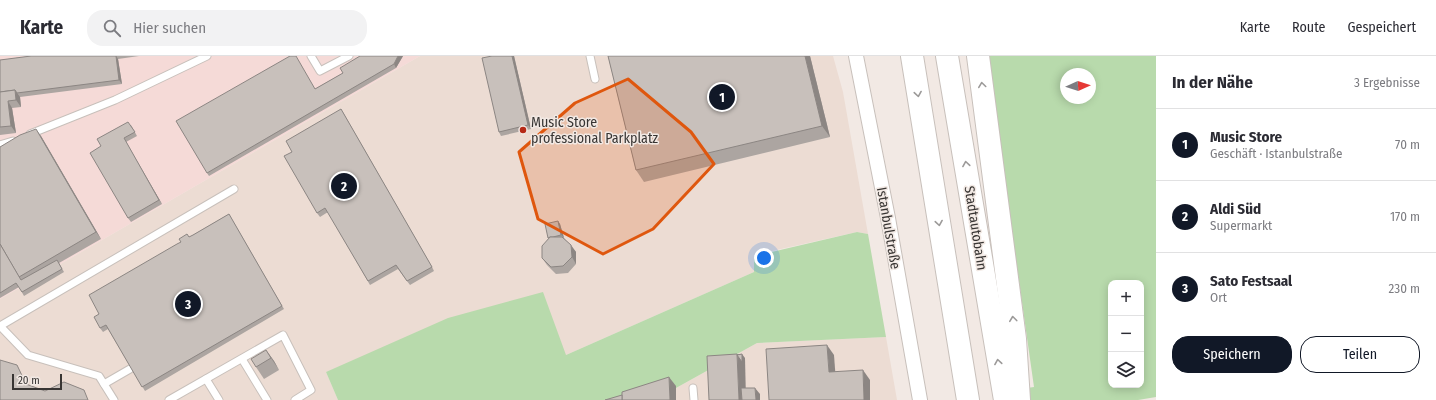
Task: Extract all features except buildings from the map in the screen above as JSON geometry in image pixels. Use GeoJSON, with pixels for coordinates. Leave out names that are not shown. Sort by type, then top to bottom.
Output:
{"type":"FeatureCollection","features":[{"type":"Feature","properties":{"kind":"highway"},"geometry":{"type":"LineString","coordinates":[[912,56],[968,400]]}},
{"type":"Feature","properties":{"kind":"highway","name":"Stadtautobahn"},"geometry":{"type":"LineString","coordinates":[[948,56],[1005,400]]}},
{"type":"Feature","properties":{"kind":"highway"},"geometry":{"type":"LineString","coordinates":[[978,56],[1015,339],[1019,400]]}},
{"type":"Feature","properties":{"kind":"street","name":"Istanbulstraße"},"geometry":{"type":"LineString","coordinates":[[856,56],[888,218],[920,400]]}},
{"type":"Feature","properties":{"kind":"lane"},"geometry":{"type":"LineString","coordinates":[[0,145],[115,100],[207,56]]}},
{"type":"Feature","properties":{"kind":"lane"},"geometry":{"type":"LineString","coordinates":[[311,56],[320,71],[349,56]]}},
{"type":"Feature","properties":{"kind":"lane"},"geometry":{"type":"LineString","coordinates":[[590,56],[595,80]]}},
{"type":"Feature","properties":{"kind":"lane"},"geometry":{"type":"LineString","coordinates":[[114,400],[99,376],[28,354],[0,326],[234,189]]}},
{"type":"Feature","properties":{"kind":"lane"},"geometry":{"type":"LineString","coordinates":[[169,400],[283,335],[311,390],[295,400]]}},
{"type":"Feature","properties":{"kind":"lane"},"geometry":{"type":"LineString","coordinates":[[242,359],[267,400]]}},
{"type":"Feature","properties":{"kind":"lane"},"geometry":{"type":"LineString","coordinates":[[104,384],[130,369]]}},
{"type":"Feature","properties":{"kind":"lane"},"geometry":{"type":"LineString","coordinates":[[206,379],[219,400]]}},
{"type":"Feature","properties":{"kind":"lane"},"geometry":{"type":"LineString","coordinates":[[693,388],[694,400]]}},
{"type":"Feature","properties":{"kind":"highlighted area"},"geometry":{"type":"Polygon","coordinates":[[[628,79],[691,132],[714,164],[653,229],[603,254],[538,219],[519,152],[575,103],[628,79]]]}},
{"type":"Feature","properties":{"kind":"shaded area"},"geometry":{"type":"Polygon","coordinates":[[[0,56],[420,56],[0,299],[0,56]]]}},
{"type":"Feature","properties":{"kind":"shaded area"},"geometry":{"type":"Polygon","coordinates":[[[420,56],[833,56],[843,92],[868,234],[857,232],[754,255],[754,272],[566,355],[326,372],[338,400],[0,400],[0,299],[420,56]]]}},
{"type":"Feature","properties":{"kind":"shaded area"},"geometry":{"type":"Polygon","coordinates":[[[886,337],[897,400],[628,400],[676,388],[757,343],[886,337]]]}},
{"type":"Feature","properties":{"kind":"green space"},"geometry":{"type":"Polygon","coordinates":[[[987,56],[1156,56],[1156,397],[1138,400],[1029,400],[1027,388],[1034,387],[987,56]]]}},
{"type":"Feature","properties":{"kind":"green space"},"geometry":{"type":"Polygon","coordinates":[[[857,232],[868,234],[886,337],[757,343],[676,388],[628,400],[338,400],[326,372],[448,318],[543,292],[566,355],[754,272],[754,256],[857,232]]]}},
{"type":"Feature","properties":{"kind":"place","name":"Music Store"},"geometry":{"type":"Point","coordinates":[722,97]}},
{"type":"Feature","properties":{"kind":"place","name":"Music Store professional Parkplatz"},"geometry":{"type":"Point","coordinates":[523,130]}},
{"type":"Feature","properties":{"kind":"place","name":"Aldi Süd"},"geometry":{"type":"Point","coordinates":[344,186]}},
{"type":"Feature","properties":{"kind":"place","name":"Sato Festsaal"},"geometry":{"type":"Point","coordinates":[188,304]}}]}
